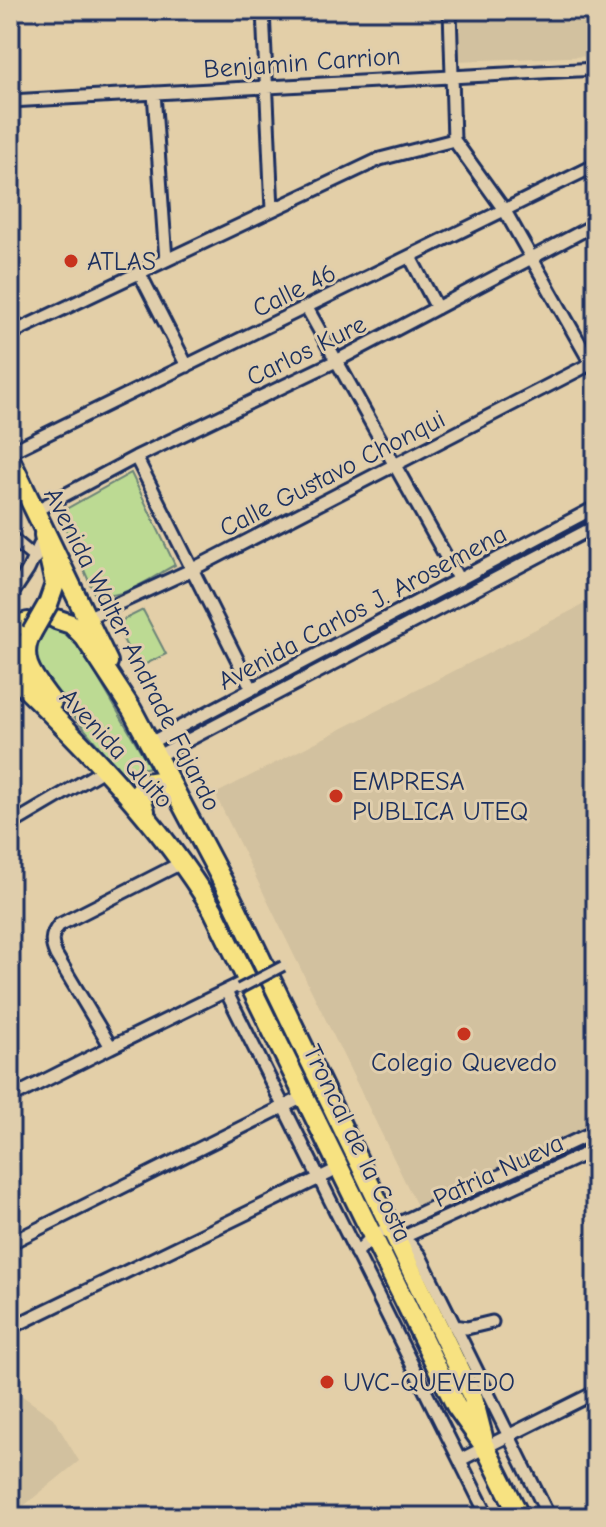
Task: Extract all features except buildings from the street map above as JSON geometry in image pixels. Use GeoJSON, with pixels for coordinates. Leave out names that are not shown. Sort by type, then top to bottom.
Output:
{"type":"FeatureCollection","features":[{"type":"Feature","properties":{"kind":"main road","name":"Avenida Walter Andrade Fajardo"},"geometry":{"type":"LineString","coordinates":[[10,459],[44,535],[151,751],[212,862]]}},
{"type":"Feature","properties":{"kind":"main road"},"geometry":{"type":"LineString","coordinates":[[44,535],[55,584],[52,612]]}},
{"type":"Feature","properties":{"kind":"main road"},"geometry":{"type":"LineString","coordinates":[[52,612],[23,627],[28,668],[84,746]]}},
{"type":"Feature","properties":{"kind":"main road"},"geometry":{"type":"LineString","coordinates":[[52,612],[85,638],[132,710]]}},
{"type":"Feature","properties":{"kind":"main road","name":"Avenida Quito"},"geometry":{"type":"LineString","coordinates":[[10,673],[84,746],[183,862]]}},
{"type":"Feature","properties":{"kind":"main road"},"geometry":{"type":"LineString","coordinates":[[148,820],[139,797],[145,783],[158,781],[178,801]]}},
{"type":"Feature","properties":{"kind":"main road","name":"Troncal de la Costa"},"geometry":{"type":"LineString","coordinates":[[183,862],[340,1168],[385,1238]]}},
{"type":"Feature","properties":{"kind":"main road","name":"Troncal de la Costa"},"geometry":{"type":"LineString","coordinates":[[212,862],[385,1238],[456,1406],[485,1447],[520,1517]]}},
{"type":"Feature","properties":{"kind":"street"},"geometry":{"type":"LineString","coordinates":[[263,10],[272,210]]}},
{"type":"Feature","properties":{"kind":"street"},"geometry":{"type":"LineString","coordinates":[[450,10],[454,140],[505,211],[594,366]]}},
{"type":"Feature","properties":{"kind":"street","name":"Benjamin Carrion"},"geometry":{"type":"LineString","coordinates":[[10,101],[596,69]]}},
{"type":"Feature","properties":{"kind":"street"},"geometry":{"type":"LineString","coordinates":[[154,93],[166,260]]}},
{"type":"Feature","properties":{"kind":"street"},"geometry":{"type":"LineString","coordinates":[[10,334],[380,159],[454,140]]}},
{"type":"Feature","properties":{"kind":"street","name":"Calle 46"},"geometry":{"type":"LineString","coordinates":[[10,452],[596,165]]}},
{"type":"Feature","properties":{"kind":"street","name":"Carlos Kure"},"geometry":{"type":"LineString","coordinates":[[33,512],[136,457],[336,361],[596,224]]}},
{"type":"Feature","properties":{"kind":"street"},"geometry":{"type":"LineString","coordinates":[[410,257],[437,308]]}},
{"type":"Feature","properties":{"kind":"street"},"geometry":{"type":"LineString","coordinates":[[139,272],[187,366]]}},
{"type":"Feature","properties":{"kind":"street"},"geometry":{"type":"LineString","coordinates":[[307,308],[459,580]]}},
{"type":"Feature","properties":{"kind":"street","name":"Calle Gustavo Chonqui"},"geometry":{"type":"LineString","coordinates":[[87,618],[191,570],[594,366]]}},
{"type":"Feature","properties":{"kind":"street"},"geometry":{"type":"LineString","coordinates":[[136,457],[252,689]]}},
{"type":"Feature","properties":{"kind":"street","name":"Avenida Carlos J. Arosemena"},"geometry":{"type":"LineString","coordinates":[[151,751],[252,689],[596,507]]}},
{"type":"Feature","properties":{"kind":"street","name":"Avenida Carlos J. Arosemena"},"geometry":{"type":"LineString","coordinates":[[151,751],[596,526]]}},
{"type":"Feature","properties":{"kind":"street"},"geometry":{"type":"LineString","coordinates":[[10,597],[35,558],[44,535]]}},
{"type":"Feature","properties":{"kind":"street"},"geometry":{"type":"LineString","coordinates":[[10,537],[35,558]]}},
{"type":"Feature","properties":{"kind":"street"},"geometry":{"type":"LineString","coordinates":[[10,825],[105,769]]}},
{"type":"Feature","properties":{"kind":"street"},"geometry":{"type":"LineString","coordinates":[[111,1047],[56,955],[51,943],[53,932],[59,925],[183,862]]}},
{"type":"Feature","properties":{"kind":"street"},"geometry":{"type":"LineString","coordinates":[[10,1098],[283,966]]}},
{"type":"Feature","properties":{"kind":"street"},"geometry":{"type":"LineString","coordinates":[[226,991],[488,1517]]}},
{"type":"Feature","properties":{"kind":"street"},"geometry":{"type":"LineString","coordinates":[[10,1243],[305,1096]]}},
{"type":"Feature","properties":{"kind":"street","name":"Patria Nueva"},"geometry":{"type":"LineString","coordinates":[[356,1253],[596,1131]]}},
{"type":"Feature","properties":{"kind":"street","name":"Patria Nueva"},"geometry":{"type":"LineString","coordinates":[[385,1238],[596,1149]]}},
{"type":"Feature","properties":{"kind":"street"},"geometry":{"type":"LineString","coordinates":[[10,1328],[340,1168]]}},
{"type":"Feature","properties":{"kind":"street"},"geometry":{"type":"LineString","coordinates":[[385,1238],[410,1244],[420,1256],[549,1517]]}},
{"type":"Feature","properties":{"kind":"street"},"geometry":{"type":"LineString","coordinates":[[454,1326],[467,1328],[492,1322],[472,1335],[466,1349]]}},
{"type":"Feature","properties":{"kind":"street"},"geometry":{"type":"LineString","coordinates":[[460,1460],[596,1392]]}},
{"type":"Feature","properties":{"kind":"shaded area"},"geometry":{"type":"Polygon","coordinates":[[[454,10],[596,10],[596,56],[455,61],[454,10]]]}},
{"type":"Feature","properties":{"kind":"shaded area"},"geometry":{"type":"Polygon","coordinates":[[[596,598],[596,1124],[418,1208],[215,794],[596,598]]]}},
{"type":"Feature","properties":{"kind":"shaded area"},"geometry":{"type":"Polygon","coordinates":[[[10,1387],[53,1418],[79,1461],[10,1517],[10,1387]]]}},
{"type":"Feature","properties":{"kind":"green space"},"geometry":{"type":"Polygon","coordinates":[[[131,473],[175,565],[124,592],[114,595],[94,593],[59,513],[131,473]]]}},
{"type":"Feature","properties":{"kind":"green space"},"geometry":{"type":"Polygon","coordinates":[[[143,610],[166,654],[138,668],[115,624],[143,610]]]}},
{"type":"Feature","properties":{"kind":"green space"},"geometry":{"type":"Polygon","coordinates":[[[42,628],[61,628],[77,642],[150,767],[141,769],[130,784],[34,668],[32,650],[42,628]]]}},
{"type":"Feature","properties":{"kind":"place","name":"ATLAS"},"geometry":{"type":"Point","coordinates":[71,261]}},
{"type":"Feature","properties":{"kind":"place","name":"EMPRESA PUBLICA UTEQ"},"geometry":{"type":"Point","coordinates":[336,796]}},
{"type":"Feature","properties":{"kind":"place","name":"Colegio Quevedo"},"geometry":{"type":"Point","coordinates":[464,1034]}},
{"type":"Feature","properties":{"kind":"place","name":"UVC-QUEVEDO"},"geometry":{"type":"Point","coordinates":[327,1382]}}]}
